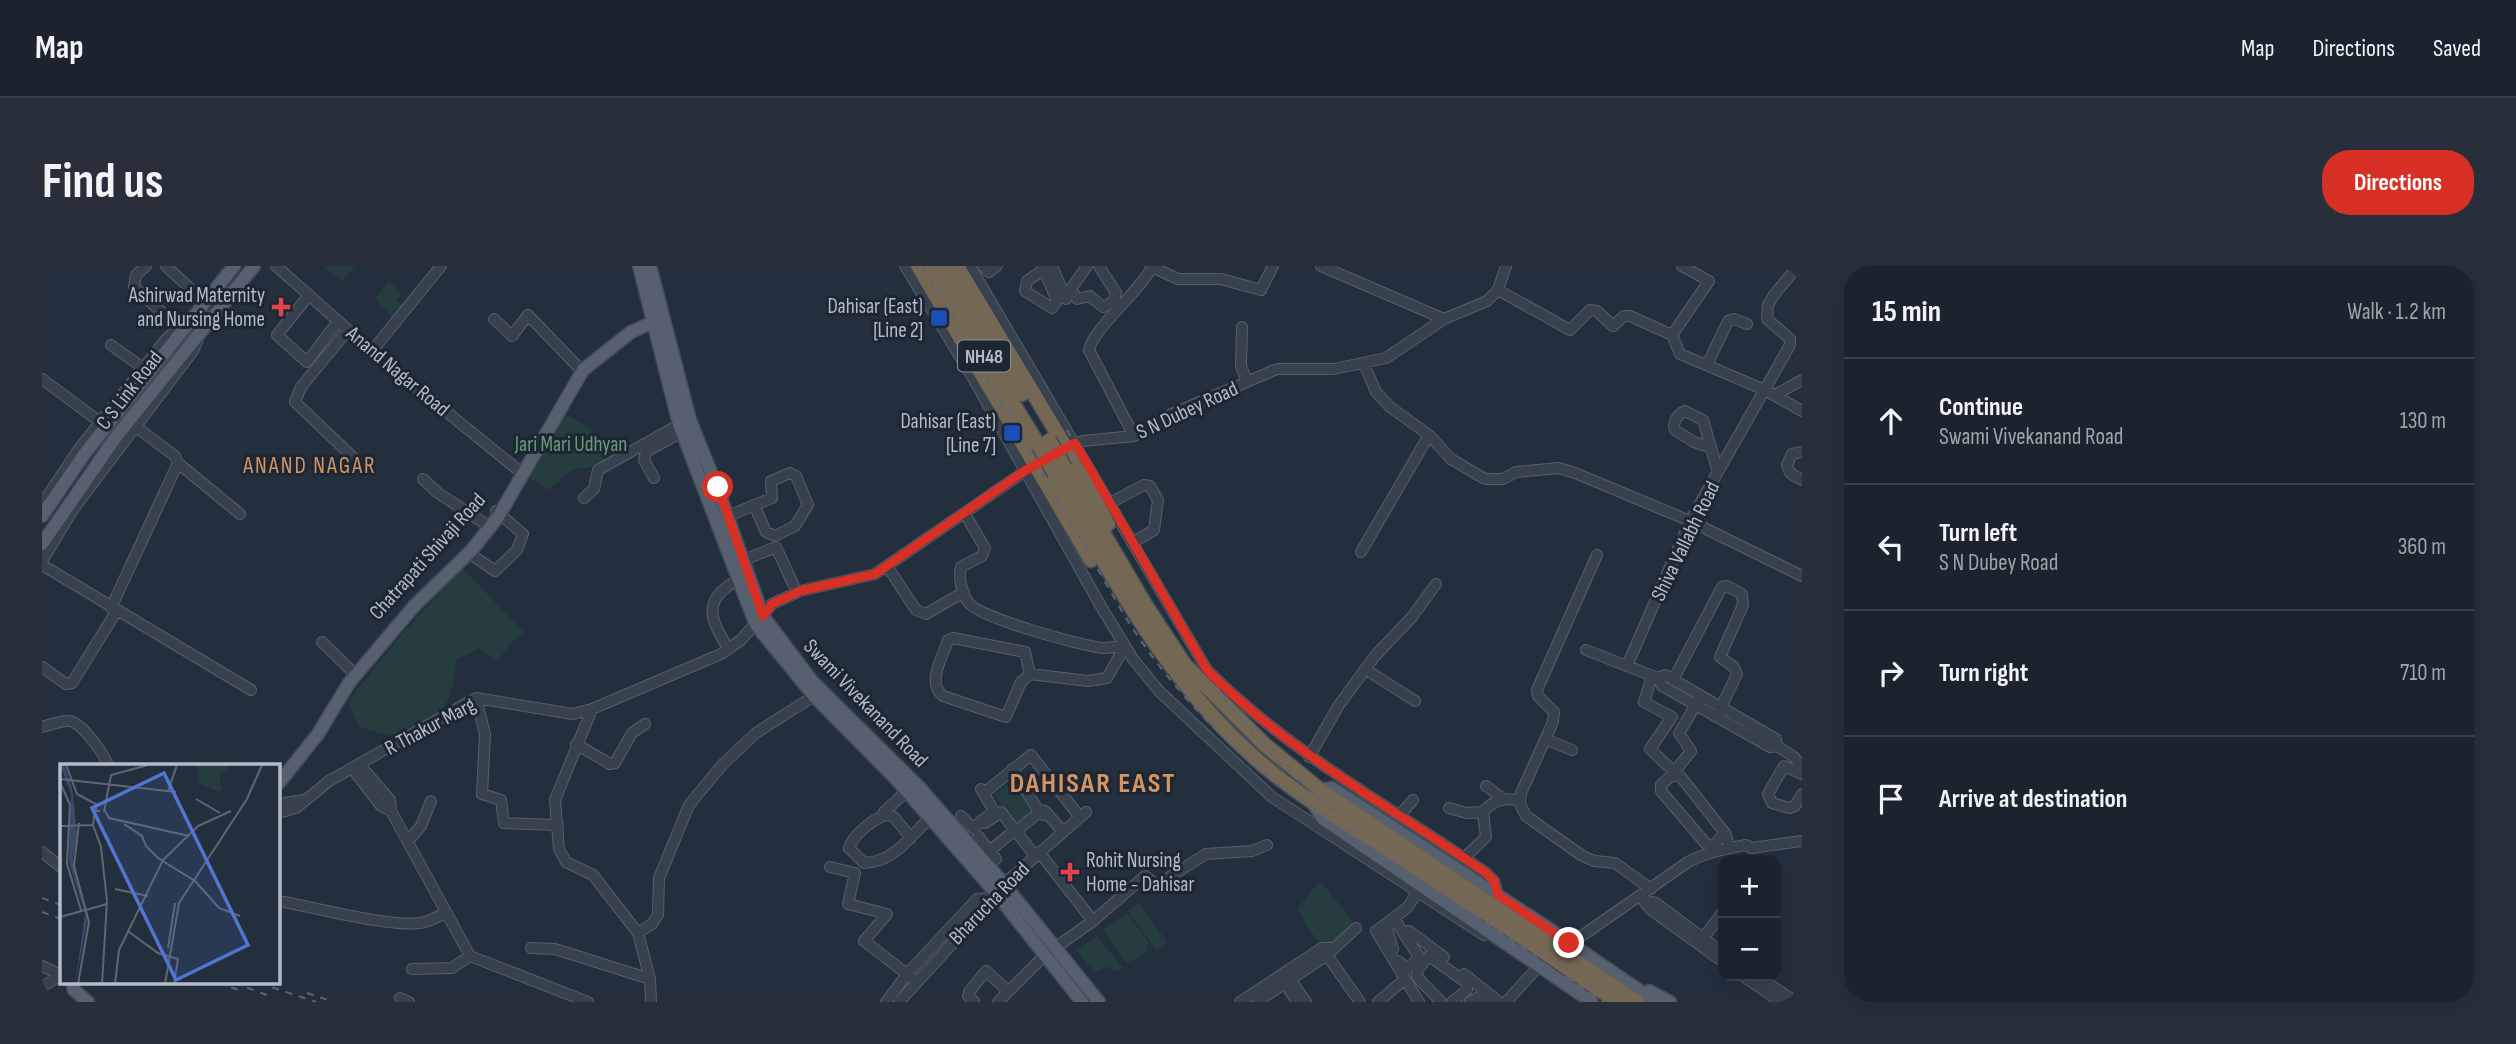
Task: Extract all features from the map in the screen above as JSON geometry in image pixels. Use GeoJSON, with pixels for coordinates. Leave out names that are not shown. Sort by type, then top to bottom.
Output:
{"type":"FeatureCollection","features":[{"type":"Feature","properties":{"kind":"highway"},"geometry":{"type":"LineString","coordinates":[[918,266],[1030,467],[1122,611],[1133,614]]}},
{"type":"Feature","properties":{"kind":"highway","name":"NH48"},"geometry":{"type":"LineString","coordinates":[[929,266],[1044,443]]}},
{"type":"Feature","properties":{"kind":"highway","name":"NH48"},"geometry":{"type":"LineString","coordinates":[[945,266],[1060,471],[1133,614],[1205,707],[1236,740],[1618,1002]]}},
{"type":"Feature","properties":{"kind":"highway"},"geometry":{"type":"LineString","coordinates":[[957,266],[1070,445],[1147,592],[1146,606]]}},
{"type":"Feature","properties":{"kind":"highway","name":"NH48"},"geometry":{"type":"LineString","coordinates":[[1060,471],[1185,665],[1315,796]]}},
{"type":"Feature","properties":{"kind":"highway","name":"NH48"},"geometry":{"type":"LineString","coordinates":[[1570,971],[1637,1002]]}},
{"type":"Feature","properties":{"kind":"main road","name":"C S Link Road"},"geometry":{"type":"LineString","coordinates":[[42,516],[85,453],[234,266]]}},
{"type":"Feature","properties":{"kind":"main road","name":"C S Link Road"},"geometry":{"type":"LineString","coordinates":[[42,544],[116,437],[254,266]]}},
{"type":"Feature","properties":{"kind":"main road","name":"Swami Vivekanand Road"},"geometry":{"type":"LineString","coordinates":[[639,266],[657,316],[686,426],[744,560],[759,621],[812,681],[989,856],[996,891]]}},
{"type":"Feature","properties":{"kind":"main road","name":"Swami Vivekanand Road"},"geometry":{"type":"LineString","coordinates":[[650,266],[657,316]]}},
{"type":"Feature","properties":{"kind":"main road"},"geometry":{"type":"LineString","coordinates":[[280,782],[318,734],[354,673],[414,606],[469,553],[498,513],[580,369],[616,335],[657,316]]}},
{"type":"Feature","properties":{"kind":"main road","name":"Swami Vivekanand Road"},"geometry":{"type":"LineString","coordinates":[[721,510],[738,580],[759,621],[814,696],[907,791],[1099,1002]]}},
{"type":"Feature","properties":{"kind":"main road","name":"Chatrapati Shivaji Road"},"geometry":{"type":"LineString","coordinates":[[280,772],[418,593],[488,526]]}},
{"type":"Feature","properties":{"kind":"main road"},"geometry":{"type":"LineString","coordinates":[[1592,1002],[1570,971],[1543,952],[1504,941],[1420,889],[1323,819],[1315,796],[1332,788],[1498,895],[1656,1002]]}},
{"type":"Feature","properties":{"kind":"main road","name":"Swami Vivekanand Road"},"geometry":{"type":"LineString","coordinates":[[1051,950],[1082,1002]]}},
{"type":"Feature","properties":{"kind":"main road"},"geometry":{"type":"LineString","coordinates":[[1570,971],[1582,1002]]}},
{"type":"Feature","properties":{"kind":"main road"},"geometry":{"type":"LineString","coordinates":[[1612,972],[1670,1002]]}},
{"type":"Feature","properties":{"kind":"main road"},"geometry":{"type":"LineString","coordinates":[[71,984],[80,1002]]}},
{"type":"Feature","properties":{"kind":"main road"},"geometry":{"type":"LineString","coordinates":[[71,984],[88,1002]]}},
{"type":"Feature","properties":{"kind":"street"},"geometry":{"type":"LineString","coordinates":[[42,505],[100,422],[167,338],[178,333],[134,287],[136,275],[146,266]]}},
{"type":"Feature","properties":{"kind":"street"},"geometry":{"type":"LineString","coordinates":[[166,266],[216,312]]}},
{"type":"Feature","properties":{"kind":"street","name":"Anand Nagar Road"},"geometry":{"type":"LineString","coordinates":[[276,266],[372,351],[521,473]]}},
{"type":"Feature","properties":{"kind":"street"},"geometry":{"type":"LineString","coordinates":[[372,351],[441,266]]}},
{"type":"Feature","properties":{"kind":"street"},"geometry":{"type":"LineString","coordinates":[[905,266],[1030,467],[1125,646],[1159,691],[1272,797],[1420,889],[1398,916],[1376,930],[1397,962],[1408,970],[1419,957],[1395,920],[1387,932],[1397,962],[1402,981],[1415,1001],[1428,989]]}},
{"type":"Feature","properties":{"kind":"street"},"geometry":{"type":"LineString","coordinates":[[970,266],[1070,445],[1110,503],[1207,670],[1235,698],[1309,757],[1464,858],[1494,881],[1498,895]]}},
{"type":"Feature","properties":{"kind":"street"},"geometry":{"type":"LineString","coordinates":[[984,266],[989,272],[997,266]]}},
{"type":"Feature","properties":{"kind":"street"},"geometry":{"type":"LineString","coordinates":[[1087,266],[1064,295],[1054,307],[1049,308],[1025,291],[1027,281],[1046,267],[1064,295],[1079,300],[1090,296],[1103,307],[1114,301],[1116,293],[1099,266]]}},
{"type":"Feature","properties":{"kind":"street"},"geometry":{"type":"LineString","coordinates":[[1135,436],[1089,350],[1092,339],[1134,294],[1151,266],[1178,279],[1222,279],[1261,290],[1265,287],[1273,266]]}},
{"type":"Feature","properties":{"kind":"street"},"geometry":{"type":"LineString","coordinates":[[1321,266],[1444,319]]}},
{"type":"Feature","properties":{"kind":"street"},"geometry":{"type":"LineString","coordinates":[[1506,266],[1498,290],[1565,329],[1576,328],[1593,310],[1613,326],[1627,315],[1672,335],[1680,354],[1770,392],[1802,411]]}},
{"type":"Feature","properties":{"kind":"street"},"geometry":{"type":"LineString","coordinates":[[1672,335],[1709,281],[1682,266]]}},
{"type":"Feature","properties":{"kind":"street","name":"Shiva Vallabh Road"},"geometry":{"type":"LineString","coordinates":[[1628,666],[1690,521],[1770,392],[1790,339],[1768,319],[1768,305],[1798,266]]}},
{"type":"Feature","properties":{"kind":"street","name":"S N Dubey Road"},"geometry":{"type":"LineString","coordinates":[[759,621],[772,604],[800,591],[875,574],[1030,467],[1070,445],[1135,436],[1167,416],[1277,369],[1334,369],[1364,364],[1396,353],[1444,319],[1476,307],[1498,290]]}},
{"type":"Feature","properties":{"kind":"street"},"geometry":{"type":"LineString","coordinates":[[309,295],[277,335],[307,362],[338,321]]}},
{"type":"Feature","properties":{"kind":"street"},"geometry":{"type":"LineString","coordinates":[[494,319],[512,336],[528,315],[580,369]]}},
{"type":"Feature","properties":{"kind":"street"},"geometry":{"type":"LineString","coordinates":[[1707,365],[1728,321],[1734,318],[1747,324]]}},
{"type":"Feature","properties":{"kind":"street"},"geometry":{"type":"LineString","coordinates":[[1242,327],[1241,366],[1247,382]]}},
{"type":"Feature","properties":{"kind":"street"},"geometry":{"type":"LineString","coordinates":[[202,329],[193,351],[74,508],[42,563],[113,610],[251,690]]}},
{"type":"Feature","properties":{"kind":"street"},"geometry":{"type":"LineString","coordinates":[[348,330],[301,387],[295,402],[356,460]]}},
{"type":"Feature","properties":{"kind":"street"},"geometry":{"type":"LineString","coordinates":[[111,345],[143,368]]}},
{"type":"Feature","properties":{"kind":"street"},"geometry":{"type":"LineString","coordinates":[[1364,364],[1377,392],[1390,407],[1429,435],[1451,459],[1485,479],[1503,479],[1516,472],[1548,472],[1559,468],[1690,521],[1802,576]]}},
{"type":"Feature","properties":{"kind":"street"},"geometry":{"type":"LineString","coordinates":[[42,379],[100,422]]}},
{"type":"Feature","properties":{"kind":"street"},"geometry":{"type":"LineString","coordinates":[[1770,392],[1802,380]]}},
{"type":"Feature","properties":{"kind":"street"},"geometry":{"type":"LineString","coordinates":[[135,426],[175,456],[178,463],[240,514]]}},
{"type":"Feature","properties":{"kind":"street"},"geometry":{"type":"LineString","coordinates":[[654,478],[644,455],[686,426]]}},
{"type":"Feature","properties":{"kind":"street"},"geometry":{"type":"LineString","coordinates":[[584,498],[594,489],[598,470],[686,426]]}},
{"type":"Feature","properties":{"kind":"street"},"geometry":{"type":"LineString","coordinates":[[1362,552],[1429,435]]}},
{"type":"Feature","properties":{"kind":"street"},"geometry":{"type":"LineString","coordinates":[[1709,447],[1718,472]]}},
{"type":"Feature","properties":{"kind":"street"},"geometry":{"type":"LineString","coordinates":[[1802,452],[1792,454],[1787,465],[1790,473],[1802,480]]}},
{"type":"Feature","properties":{"kind":"street"},"geometry":{"type":"LineString","coordinates":[[42,667],[66,684],[72,683],[113,610],[178,463]]}},
{"type":"Feature","properties":{"kind":"street"},"geometry":{"type":"LineString","coordinates":[[721,510],[754,505],[773,497],[770,485],[773,479],[793,473],[807,505],[795,526],[775,536],[766,532],[754,505]]}},
{"type":"Feature","properties":{"kind":"street"},"geometry":{"type":"LineString","coordinates":[[424,479],[438,493],[488,526]]}},
{"type":"Feature","properties":{"kind":"street"},"geometry":{"type":"LineString","coordinates":[[1110,503],[1144,485],[1150,486],[1158,500],[1154,530],[1132,542]]}},
{"type":"Feature","properties":{"kind":"street"},"geometry":{"type":"LineString","coordinates":[[469,553],[495,571],[517,550],[523,534],[498,513]]}},
{"type":"Feature","properties":{"kind":"street"},"geometry":{"type":"LineString","coordinates":[[965,514],[985,548],[982,556],[961,568],[958,576],[969,604],[986,615],[1104,648],[1125,646]]}},
{"type":"Feature","properties":{"kind":"street"},"geometry":{"type":"LineString","coordinates":[[744,560],[776,547],[793,584]]}},
{"type":"Feature","properties":{"kind":"street"},"geometry":{"type":"LineString","coordinates":[[1597,555],[1537,690],[1538,696],[1554,712],[1521,800],[1526,816],[1581,855],[1594,861],[1615,863],[1652,889]]}},
{"type":"Feature","properties":{"kind":"street"},"geometry":{"type":"LineString","coordinates":[[887,566],[916,610],[926,614],[964,592]]}},
{"type":"Feature","properties":{"kind":"street"},"geometry":{"type":"LineString","coordinates":[[729,649],[713,626],[713,603],[721,589],[738,580]]}},
{"type":"Feature","properties":{"kind":"street"},"geometry":{"type":"LineString","coordinates":[[1309,757],[1339,705],[1365,669],[1412,617],[1436,584]]}},
{"type":"Feature","properties":{"kind":"street"},"geometry":{"type":"LineString","coordinates":[[1675,677],[1722,587],[1727,586],[1742,594],[1743,605],[1720,657],[1734,667],[1737,674],[1722,708]]}},
{"type":"Feature","properties":{"kind":"street","name":"R Thakur Marg"},"geometry":{"type":"LineString","coordinates":[[280,812],[296,808],[356,766],[476,698],[573,713],[592,709],[729,649],[759,621]]}},
{"type":"Feature","properties":{"kind":"street"},"geometry":{"type":"LineString","coordinates":[[1030,674],[1025,652],[953,638],[948,640],[936,672],[937,687],[943,696],[1006,717],[1021,682],[1030,674],[1088,681],[1107,678],[1125,646]]}},
{"type":"Feature","properties":{"kind":"street"},"geometry":{"type":"LineString","coordinates":[[322,642],[354,673]]}},
{"type":"Feature","properties":{"kind":"street"},"geometry":{"type":"LineString","coordinates":[[1586,650],[1655,677],[1662,685],[1696,705],[1722,708]]}},
{"type":"Feature","properties":{"kind":"street"},"geometry":{"type":"LineString","coordinates":[[1365,669],[1415,701]]}},
{"type":"Feature","properties":{"kind":"street"},"geometry":{"type":"LineString","coordinates":[[1655,677],[1675,677],[1722,708],[1731,718],[1760,736],[1770,747],[1777,746],[1798,756],[1802,767]]}},
{"type":"Feature","properties":{"kind":"street"},"geometry":{"type":"LineString","coordinates":[[1655,677],[1644,702],[1672,717],[1650,749],[1673,773],[1681,777],[1725,833],[1727,854]]}},
{"type":"Feature","properties":{"kind":"street"},"geometry":{"type":"LineString","coordinates":[[1675,677],[1722,708]]}},
{"type":"Feature","properties":{"kind":"street"},"geometry":{"type":"LineString","coordinates":[[1702,695],[1679,733],[1691,751],[1661,785],[1661,791],[1704,842],[1713,846],[1725,833]]}},
{"type":"Feature","properties":{"kind":"street"},"geometry":{"type":"LineString","coordinates":[[638,933],[652,924],[658,915],[659,878],[689,805],[723,764],[756,733],[814,696]]}},
{"type":"Feature","properties":{"kind":"street"},"geometry":{"type":"LineString","coordinates":[[476,698],[485,734],[482,794],[501,800],[504,823],[558,825]]}},
{"type":"Feature","properties":{"kind":"street"},"geometry":{"type":"LineString","coordinates":[[592,709],[555,800],[561,857],[593,875],[638,933],[650,979],[651,1002]]}},
{"type":"Feature","properties":{"kind":"street"},"geometry":{"type":"LineString","coordinates":[[42,727],[68,720],[77,723],[105,756],[107,764]]}},
{"type":"Feature","properties":{"kind":"street"},"geometry":{"type":"LineString","coordinates":[[576,744],[610,764],[615,763],[632,733],[645,724]]}},
{"type":"Feature","properties":{"kind":"street"},"geometry":{"type":"LineString","coordinates":[[1545,739],[1572,750]]}},
{"type":"Feature","properties":{"kind":"street","name":"Bharucha Road"},"geometry":{"type":"LineString","coordinates":[[899,1002],[985,908],[996,891],[1083,814],[1033,756],[1028,755],[1012,769]]}},
{"type":"Feature","properties":{"kind":"street"},"geometry":{"type":"LineString","coordinates":[[356,766],[390,800],[391,811],[470,956],[588,1002]]}},
{"type":"Feature","properties":{"kind":"street"},"geometry":{"type":"LineString","coordinates":[[1802,774],[1784,766],[1768,794],[1772,803],[1789,808],[1795,806],[1802,794]]}},
{"type":"Feature","properties":{"kind":"street"},"geometry":{"type":"LineString","coordinates":[[961,816],[973,828],[994,811],[982,791],[1012,769],[1038,810],[1045,811],[1063,832]]}},
{"type":"Feature","properties":{"kind":"street"},"geometry":{"type":"LineString","coordinates":[[1486,786],[1502,798],[1521,800]]}},
{"type":"Feature","properties":{"kind":"street"},"geometry":{"type":"LineString","coordinates":[[884,812],[907,791]]}},
{"type":"Feature","properties":{"kind":"street"},"geometry":{"type":"LineString","coordinates":[[1449,808],[1467,813],[1483,812],[1502,798]]}},
{"type":"Feature","properties":{"kind":"street","name":"R Thakur Marg"},"geometry":{"type":"LineString","coordinates":[[280,804],[304,800]]}},
{"type":"Feature","properties":{"kind":"street"},"geometry":{"type":"LineString","coordinates":[[1399,816],[1413,800]]}},
{"type":"Feature","properties":{"kind":"street"},"geometry":{"type":"LineString","coordinates":[[408,841],[421,825],[431,801]]}},
{"type":"Feature","properties":{"kind":"street"},"geometry":{"type":"LineString","coordinates":[[985,823],[1001,812],[1093,921]]}},
{"type":"Feature","properties":{"kind":"street"},"geometry":{"type":"LineString","coordinates":[[978,836],[989,856],[1040,812],[1051,817]]}},
{"type":"Feature","properties":{"kind":"street"},"geometry":{"type":"LineString","coordinates":[[1464,858],[1486,837],[1483,812]]}},
{"type":"Feature","properties":{"kind":"street"},"geometry":{"type":"LineString","coordinates":[[914,835],[894,817],[886,815],[874,821],[853,839],[849,848],[860,861],[888,859],[932,820]]}},
{"type":"Feature","properties":{"kind":"street"},"geometry":{"type":"LineString","coordinates":[[1506,1002],[1543,952],[1569,943],[1643,899],[1656,883],[1688,862],[1706,853],[1727,854],[1746,845],[1751,848],[1802,841]]}},
{"type":"Feature","properties":{"kind":"street"},"geometry":{"type":"LineString","coordinates":[[998,1002],[1051,950],[1093,921],[1145,876],[1157,885],[1206,855],[1252,851],[1267,845]]}},
{"type":"Feature","properties":{"kind":"street"},"geometry":{"type":"LineString","coordinates":[[42,852],[60,866]]}},
{"type":"Feature","properties":{"kind":"street"},"geometry":{"type":"LineString","coordinates":[[830,867],[855,873],[848,904],[887,914],[864,941],[916,981]]}},
{"type":"Feature","properties":{"kind":"street"},"geometry":{"type":"LineString","coordinates":[[886,1002],[907,974],[977,899],[996,891]]}},
{"type":"Feature","properties":{"kind":"street"},"geometry":{"type":"LineString","coordinates":[[1643,899],[1656,903],[1718,949]]}},
{"type":"Feature","properties":{"kind":"street"},"geometry":{"type":"LineString","coordinates":[[1643,899],[1651,911],[1718,958]]}},
{"type":"Feature","properties":{"kind":"street"},"geometry":{"type":"LineString","coordinates":[[280,901],[376,920],[419,923],[445,913]]}},
{"type":"Feature","properties":{"kind":"street"},"geometry":{"type":"LineString","coordinates":[[1703,938],[1718,918]]}},
{"type":"Feature","properties":{"kind":"street"},"geometry":{"type":"LineString","coordinates":[[1405,927],[1499,1002]]}},
{"type":"Feature","properties":{"kind":"street"},"geometry":{"type":"LineString","coordinates":[[1257,1002],[1356,928]]}},
{"type":"Feature","properties":{"kind":"street"},"geometry":{"type":"LineString","coordinates":[[531,948],[555,949],[612,970],[650,979]]}},
{"type":"Feature","properties":{"kind":"street"},"geometry":{"type":"LineString","coordinates":[[1326,950],[1360,1002]]}},
{"type":"Feature","properties":{"kind":"street"},"geometry":{"type":"LineString","coordinates":[[412,969],[452,968],[470,956]]}},
{"type":"Feature","properties":{"kind":"street"},"geometry":{"type":"LineString","coordinates":[[1441,1002],[1417,972],[1431,956],[1467,983],[1467,990],[1452,1002]]}},
{"type":"Feature","properties":{"kind":"street"},"geometry":{"type":"LineString","coordinates":[[42,966],[60,975]]}},
{"type":"Feature","properties":{"kind":"street"},"geometry":{"type":"LineString","coordinates":[[974,1001],[968,993],[986,971],[1008,991]]}},
{"type":"Feature","properties":{"kind":"street"},"geometry":{"type":"LineString","coordinates":[[42,986],[60,976]]}},
{"type":"Feature","properties":{"kind":"street"},"geometry":{"type":"LineString","coordinates":[[1240,1002],[1286,979]]}},
{"type":"Feature","properties":{"kind":"street"},"geometry":{"type":"LineString","coordinates":[[1286,979],[1297,1002]]}},
{"type":"Feature","properties":{"kind":"street"},"geometry":{"type":"LineString","coordinates":[[1286,979],[1306,1002]]}},
{"type":"Feature","properties":{"kind":"street"},"geometry":{"type":"LineString","coordinates":[[1378,1002],[1402,981]]}},
{"type":"Feature","properties":{"kind":"street"},"geometry":{"type":"LineString","coordinates":[[1755,981],[1782,1002]]}},
{"type":"Feature","properties":{"kind":"street"},"geometry":{"type":"LineString","coordinates":[[1757,981],[1796,1002]]}},
{"type":"Feature","properties":{"kind":"street"},"geometry":{"type":"LineString","coordinates":[[1469,1002],[1481,996],[1490,1002]]}},
{"type":"Feature","properties":{"kind":"green space"},"geometry":{"type":"Polygon","coordinates":[[[324,266],[355,266],[342,282],[324,266]]]}},
{"type":"Feature","properties":{"kind":"green space"},"geometry":{"type":"Polygon","coordinates":[[[389,282],[402,293],[396,300],[404,306],[395,320],[375,299],[389,282]]]}},
{"type":"Feature","properties":{"kind":"green space","name":"Jari Mari Udhyan"},"geometry":{"type":"Polygon","coordinates":[[[559,411],[592,429],[610,459],[593,467],[573,469],[548,490],[524,474],[559,411]]]}},
{"type":"Feature","properties":{"kind":"green space"},"geometry":{"type":"Polygon","coordinates":[[[462,568],[524,632],[512,641],[498,661],[478,648],[456,660],[447,703],[433,717],[394,737],[359,727],[348,701],[403,633],[462,568]]]}},
{"type":"Feature","properties":{"kind":"green space"},"geometry":{"type":"Polygon","coordinates":[[[1011,782],[1034,810],[1017,824],[994,795],[1011,782]]]}},
{"type":"Feature","properties":{"kind":"green space"},"geometry":{"type":"Polygon","coordinates":[[[1320,881],[1357,926],[1325,953],[1297,909],[1320,881]]]}},
{"type":"Feature","properties":{"kind":"green space"},"geometry":{"type":"Polygon","coordinates":[[[1139,903],[1167,942],[1156,950],[1128,911],[1139,903]]]}},
{"type":"Feature","properties":{"kind":"green space"},"geometry":{"type":"Polygon","coordinates":[[[1127,913],[1149,943],[1146,946],[1149,951],[1127,963],[1102,929],[1127,913]]]}},
{"type":"Feature","properties":{"kind":"green space"},"geometry":{"type":"Polygon","coordinates":[[[1097,936],[1123,968],[1114,971],[1109,966],[1095,973],[1076,950],[1097,936]]]}},
{"type":"Feature","properties":{"kind":"railway"},"geometry":{"type":"LineString","coordinates":[[42,506],[110,416],[240,266]]}},
{"type":"Feature","properties":{"kind":"railway"},"geometry":{"type":"LineString","coordinates":[[923,266],[1123,613],[1157,663],[1195,708],[1238,751],[1285,789],[1604,1002]]}},
{"type":"Feature","properties":{"kind":"railway"},"geometry":{"type":"LineString","coordinates":[[1067,430],[1231,708],[1278,761],[1340,816]]}},
{"type":"Feature","properties":{"kind":"railway"},"geometry":{"type":"LineString","coordinates":[[42,898],[60,905]]}},
{"type":"Feature","properties":{"kind":"railway"},"geometry":{"type":"LineString","coordinates":[[42,912],[60,919]]}},
{"type":"Feature","properties":{"kind":"railway"},"geometry":{"type":"LineString","coordinates":[[221,984],[242,991]]}},
{"type":"Feature","properties":{"kind":"railway"},"geometry":{"type":"LineString","coordinates":[[237,984],[267,995]]}},
{"type":"Feature","properties":{"kind":"railway"},"geometry":{"type":"LineString","coordinates":[[262,984],[316,1002]]}},
{"type":"Feature","properties":{"kind":"railway"},"geometry":{"type":"LineString","coordinates":[[307,993],[334,1002]]}},
{"type":"Feature","properties":{"kind":"place","name":"Ashirwad Maternity and Nursing Home"},"geometry":{"type":"Point","coordinates":[281,307]}},
{"type":"Feature","properties":{"kind":"place","name":"Dahisar (East) [Line 2]"},"geometry":{"type":"Point","coordinates":[939,318]}},
{"type":"Feature","properties":{"kind":"place","name":"Dahisar (East) [Line 7]"},"geometry":{"type":"Point","coordinates":[1012,433]}},
{"type":"Feature","properties":{"kind":"place","name":"Rohit Nursing Home - Dahisar"},"geometry":{"type":"Point","coordinates":[1070,872]}},
{"type":"Feature","properties":{"kind":"district","name":"ANAND NAGAR"},"geometry":{"type":"Point","coordinates":[310,465]}},
{"type":"Feature","properties":{"kind":"district","name":"DAHISAR EAST"},"geometry":{"type":"Point","coordinates":[1093,782]}},
{"type":"Feature","properties":{"kind":"route"},"geometry":{"type":"LineString","coordinates":[[718,487],[763,616],[772,604],[800,591],[875,574],[1026,470],[1065,446],[1075,443],[1207,670],[1235,698],[1309,757],[1485,872],[1494,881],[1498,895],[1569,943]]}}]}
